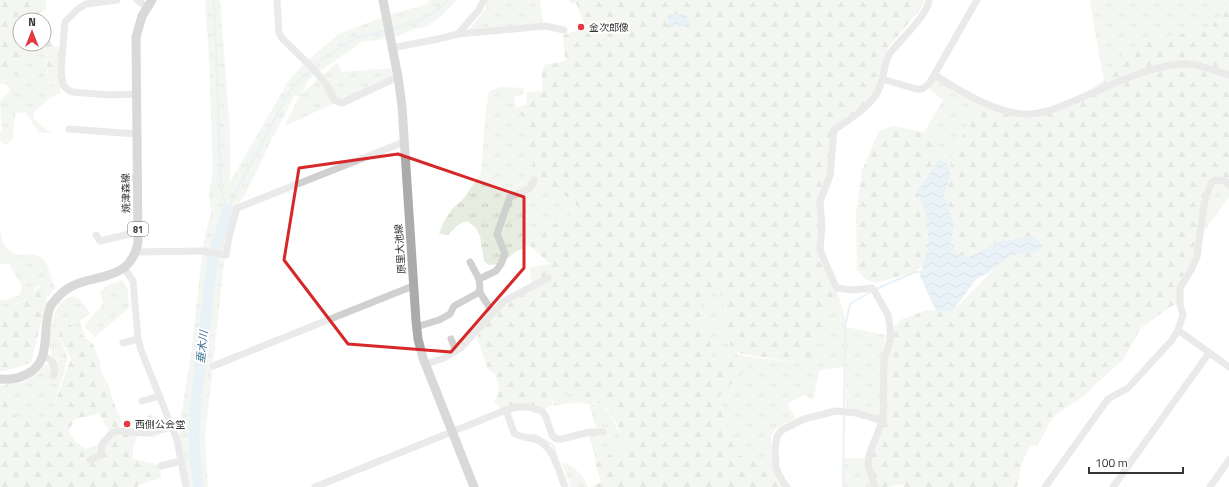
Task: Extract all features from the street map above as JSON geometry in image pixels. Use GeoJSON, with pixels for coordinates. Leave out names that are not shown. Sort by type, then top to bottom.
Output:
{"type":"FeatureCollection","features":[{"type":"Feature","properties":{"kind":"main road","name":"原里大池線"},"geometry":{"type":"LineString","coordinates":[[383,0],[388,19],[402,106],[413,286],[418,339],[425,364],[474,487]]}},
{"type":"Feature","properties":{"kind":"main road","name":"焼津森線"},"geometry":{"type":"LineString","coordinates":[[136,252],[138,232],[136,37],[142,16],[149,3]]}},
{"type":"Feature","properties":{"kind":"main road"},"geometry":{"type":"LineString","coordinates":[[0,379],[11,380],[22,377],[31,372],[37,366],[43,355],[51,305],[60,294],[74,285],[116,273],[131,262],[136,252]]}},
{"type":"Feature","properties":{"kind":"street"},"geometry":{"type":"LineString","coordinates":[[116,0],[85,2],[65,22],[61,71],[64,85],[72,92],[110,95],[136,94]]}},
{"type":"Feature","properties":{"kind":"street"},"geometry":{"type":"LineString","coordinates":[[137,0],[149,3]]}},
{"type":"Feature","properties":{"kind":"street"},"geometry":{"type":"LineString","coordinates":[[277,0],[279,33],[332,92],[334,100],[342,103],[398,77]]}},
{"type":"Feature","properties":{"kind":"street"},"geometry":{"type":"LineString","coordinates":[[458,34],[478,11],[484,0]]}},
{"type":"Feature","properties":{"kind":"street"},"geometry":{"type":"LineString","coordinates":[[875,487],[868,465],[869,454],[883,421],[884,360],[890,340],[888,316],[872,288],[852,290],[837,288],[835,285],[820,250],[822,226],[820,201],[830,176],[834,130],[863,110],[877,94],[890,52],[924,13],[929,0]]}},
{"type":"Feature","properties":{"kind":"street"},"geometry":{"type":"LineString","coordinates":[[882,79],[916,89],[922,88],[929,84],[977,0]]}},
{"type":"Feature","properties":{"kind":"street"},"geometry":{"type":"LineString","coordinates":[[392,48],[458,34],[545,26],[564,30]]}},
{"type":"Feature","properties":{"kind":"street"},"geometry":{"type":"LineString","coordinates":[[935,75],[961,92],[1002,110],[1025,114],[1044,113],[1138,74],[1168,66],[1188,64],[1229,75]]}},
{"type":"Feature","properties":{"kind":"street"},"geometry":{"type":"LineString","coordinates":[[69,129],[136,134]]}},
{"type":"Feature","properties":{"kind":"street"},"geometry":{"type":"LineString","coordinates":[[136,252],[203,251],[226,255],[237,208],[404,142]]}},
{"type":"Feature","properties":{"kind":"street"},"geometry":{"type":"LineString","coordinates":[[123,182],[137,177]]}},
{"type":"Feature","properties":{"kind":"street"},"geometry":{"type":"LineString","coordinates":[[478,279],[496,271],[502,264],[505,254],[497,234],[510,196],[529,189],[534,180]]}},
{"type":"Feature","properties":{"kind":"street"},"geometry":{"type":"LineString","coordinates":[[1045,487],[1108,399],[1128,388],[1172,340],[1178,330],[1183,315],[1180,304],[1180,288],[1197,257],[1203,208],[1211,183],[1215,180],[1224,181],[1229,185]]}},
{"type":"Feature","properties":{"kind":"street"},"geometry":{"type":"LineString","coordinates":[[96,235],[100,241],[138,232]]}},
{"type":"Feature","properties":{"kind":"street"},"geometry":{"type":"LineString","coordinates":[[470,262],[478,279],[479,291],[494,313]]}},
{"type":"Feature","properties":{"kind":"street"},"geometry":{"type":"LineString","coordinates":[[124,268],[133,281],[138,339],[172,427],[186,487]]}},
{"type":"Feature","properties":{"kind":"street"},"geometry":{"type":"LineString","coordinates":[[425,364],[442,359],[461,348],[504,302],[548,278]]}},
{"type":"Feature","properties":{"kind":"street"},"geometry":{"type":"LineString","coordinates":[[213,366],[413,286]]}},
{"type":"Feature","properties":{"kind":"street"},"geometry":{"type":"LineString","coordinates":[[416,327],[439,320],[450,314],[454,306],[478,294],[479,291]]}},
{"type":"Feature","properties":{"kind":"street"},"geometry":{"type":"LineString","coordinates":[[1178,330],[1229,367]]}},
{"type":"Feature","properties":{"kind":"street"},"geometry":{"type":"LineString","coordinates":[[123,343],[138,339]]}},
{"type":"Feature","properties":{"kind":"street"},"geometry":{"type":"LineString","coordinates":[[451,339],[456,350]]}},
{"type":"Feature","properties":{"kind":"street"},"geometry":{"type":"LineString","coordinates":[[1113,487],[1209,353]]}},
{"type":"Feature","properties":{"kind":"street"},"geometry":{"type":"LineString","coordinates":[[43,355],[54,362],[55,371],[53,376]]}},
{"type":"Feature","properties":{"kind":"street"},"geometry":{"type":"LineString","coordinates":[[142,401],[160,396]]}},
{"type":"Feature","properties":{"kind":"street"},"geometry":{"type":"LineString","coordinates":[[314,487],[452,431],[517,407],[528,407],[542,412],[546,417],[552,435],[556,439],[562,439],[589,432],[603,432]]}},
{"type":"Feature","properties":{"kind":"street"},"geometry":{"type":"LineString","coordinates":[[506,410],[514,433],[523,438],[535,439],[542,442],[551,452],[565,487]]}},
{"type":"Feature","properties":{"kind":"street"},"geometry":{"type":"LineString","coordinates":[[787,487],[776,468],[775,451],[777,436],[782,430],[804,419],[836,411],[856,413],[883,421]]}},
{"type":"Feature","properties":{"kind":"street"},"geometry":{"type":"LineString","coordinates":[[90,460],[101,455],[102,444],[111,434],[118,431],[146,433],[172,427]]}},
{"type":"Feature","properties":{"kind":"street"},"geometry":{"type":"LineString","coordinates":[[1210,487],[1229,460]]}},
{"type":"Feature","properties":{"kind":"street"},"geometry":{"type":"LineString","coordinates":[[162,466],[181,462]]}},
{"type":"Feature","properties":{"kind":"highlighted area"},"geometry":{"type":"Polygon","coordinates":[[[398,154],[524,197],[524,268],[451,352],[348,344],[284,260],[299,168],[398,154]]]}},
{"type":"Feature","properties":{"kind":"green space"},"geometry":{"type":"Polygon","coordinates":[[[0,0],[46,0],[46,9],[42,12],[12,12],[12,52],[28,52],[21,74],[6,75],[2,84],[0,84],[0,0]]]}},
{"type":"Feature","properties":{"kind":"green space"},"geometry":{"type":"Polygon","coordinates":[[[205,0],[220,0],[230,131],[230,182],[285,87],[291,91],[285,85],[303,64],[339,34],[385,16],[427,4],[430,0],[457,0],[441,16],[426,27],[418,28],[392,38],[362,42],[309,79],[301,94],[337,63],[342,72],[391,68],[393,76],[285,126],[299,97],[295,95],[245,195],[238,204],[227,235],[205,437],[208,487],[185,487],[177,441],[191,355],[203,245],[211,212],[209,193],[213,171],[209,56],[205,0]]]}},
{"type":"Feature","properties":{"kind":"green space"},"geometry":{"type":"Polygon","coordinates":[[[486,0],[540,0],[543,23],[469,30],[486,8],[486,0]]]}},
{"type":"Feature","properties":{"kind":"green space"},"geometry":{"type":"Polygon","coordinates":[[[569,0],[924,0],[923,6],[888,48],[885,66],[877,94],[834,130],[830,176],[821,206],[820,250],[835,288],[820,339],[807,364],[737,353],[723,335],[725,308],[719,289],[699,300],[701,317],[712,340],[709,351],[712,362],[720,365],[735,360],[750,365],[718,397],[736,454],[776,468],[788,487],[591,487],[601,482],[594,460],[602,456],[625,453],[626,448],[621,439],[617,424],[608,409],[599,403],[580,403],[577,391],[553,396],[552,405],[541,411],[501,409],[494,401],[498,394],[499,386],[494,373],[488,369],[477,339],[481,326],[504,301],[530,286],[532,282],[529,268],[550,264],[529,245],[542,235],[549,226],[582,210],[560,191],[540,182],[530,157],[528,127],[526,120],[516,108],[526,104],[527,92],[542,91],[542,73],[544,65],[565,61],[563,35],[581,29],[584,23],[576,3],[570,3],[569,0]]]}},
{"type":"Feature","properties":{"kind":"green space"},"geometry":{"type":"Polygon","coordinates":[[[1090,0],[1225,0],[1229,2],[1211,31],[1125,52],[1104,80],[1090,0]]]}},
{"type":"Feature","properties":{"kind":"green space"},"geometry":{"type":"Polygon","coordinates":[[[1229,3],[1229,185],[1215,180],[1204,204],[1195,261],[1187,277],[1180,303],[1170,307],[1141,328],[1122,361],[1085,395],[1054,416],[1037,446],[1030,446],[1022,463],[1017,487],[904,487],[903,484],[877,487],[868,465],[883,421],[884,360],[891,329],[902,319],[927,310],[952,312],[999,264],[1014,255],[1037,252],[1030,236],[1003,240],[969,257],[959,255],[951,250],[954,224],[944,195],[950,178],[951,158],[978,104],[997,109],[1041,113],[1073,101],[1104,80],[1125,52],[1146,42],[1211,28],[1229,3]]]}},
{"type":"Feature","properties":{"kind":"green space"},"geometry":{"type":"Polygon","coordinates":[[[52,44],[53,46],[60,47],[60,93],[48,80],[45,53],[28,52],[52,52],[52,44]]]}},
{"type":"Feature","properties":{"kind":"green space"},"geometry":{"type":"Polygon","coordinates":[[[28,52],[45,53],[48,80],[60,93],[50,98],[34,112],[34,119],[51,133],[39,133],[25,112],[16,113],[13,139],[6,145],[0,140],[0,131],[2,132],[0,103],[10,91],[8,85],[3,84],[6,75],[21,74],[28,52]]]}},
{"type":"Feature","properties":{"kind":"green space"},"geometry":{"type":"Polygon","coordinates":[[[935,75],[978,104],[951,158],[950,178],[936,201],[924,132],[943,100],[926,86],[935,75]]]}},
{"type":"Feature","properties":{"kind":"green space"},"geometry":{"type":"Polygon","coordinates":[[[501,87],[524,88],[523,94],[514,96],[516,108],[523,114],[528,123],[540,182],[560,191],[582,210],[549,226],[542,235],[526,247],[515,252],[501,264],[489,265],[484,261],[480,236],[475,227],[467,221],[459,224],[448,235],[439,234],[443,223],[452,209],[464,198],[481,173],[489,91],[501,87]]]}},
{"type":"Feature","properties":{"kind":"green space"},"geometry":{"type":"Polygon","coordinates":[[[893,126],[934,134],[934,173],[925,200],[929,246],[924,265],[915,272],[875,283],[865,279],[857,270],[856,213],[862,170],[879,131],[893,126]]]}},
{"type":"Feature","properties":{"kind":"green space"},"geometry":{"type":"Polygon","coordinates":[[[1215,180],[1229,185],[1229,197],[1205,230],[1203,208],[1215,180]]]}},
{"type":"Feature","properties":{"kind":"green space"},"geometry":{"type":"Polygon","coordinates":[[[0,229],[3,245],[15,255],[34,255],[44,260],[55,288],[47,298],[47,289],[44,285],[36,286],[32,296],[3,310],[0,310],[0,300],[20,295],[22,286],[9,264],[0,264],[0,229]]]}},
{"type":"Feature","properties":{"kind":"green space"},"geometry":{"type":"Polygon","coordinates":[[[122,280],[128,290],[129,308],[95,337],[84,326],[103,304],[100,291],[108,285],[122,280]]]}},
{"type":"Feature","properties":{"kind":"green space"},"geometry":{"type":"Polygon","coordinates":[[[44,285],[47,289],[46,303],[31,363],[0,372],[0,309],[7,308],[21,302],[44,285]]]}},
{"type":"Feature","properties":{"kind":"green space"},"geometry":{"type":"Polygon","coordinates":[[[835,285],[846,321],[846,327],[886,335],[882,355],[880,420],[846,409],[845,350],[844,368],[820,370],[813,400],[805,395],[787,403],[796,418],[775,429],[771,436],[772,466],[736,454],[718,397],[728,361],[720,365],[712,364],[709,351],[712,340],[702,319],[699,300],[719,289],[725,308],[723,335],[738,355],[807,364],[835,285]]]}},
{"type":"Feature","properties":{"kind":"green space"},"geometry":{"type":"Polygon","coordinates":[[[73,296],[81,301],[90,313],[80,321],[86,338],[68,322],[59,337],[68,358],[53,408],[47,419],[20,424],[1,387],[6,384],[22,383],[36,375],[45,365],[64,359],[58,360],[52,357],[49,345],[50,332],[59,304],[67,298],[73,296]]]}},
{"type":"Feature","properties":{"kind":"green space"},"geometry":{"type":"Polygon","coordinates":[[[68,322],[93,344],[100,362],[102,375],[108,383],[116,409],[121,418],[121,425],[118,431],[111,434],[99,414],[74,419],[69,432],[77,443],[86,449],[102,444],[109,438],[135,432],[142,420],[150,415],[158,418],[161,429],[159,436],[152,438],[146,433],[137,437],[133,447],[133,459],[153,463],[161,468],[161,478],[138,485],[138,487],[0,487],[0,375],[1,387],[20,424],[44,417],[53,408],[71,358],[59,337],[61,326],[68,322]]]}},
{"type":"Feature","properties":{"kind":"green space"},"geometry":{"type":"Polygon","coordinates":[[[577,391],[580,402],[553,406],[553,396],[577,391]]]}},
{"type":"Feature","properties":{"kind":"green space"},"geometry":{"type":"Polygon","coordinates":[[[599,403],[610,413],[613,418],[622,442],[626,448],[625,454],[602,456],[596,459],[589,436],[597,430],[589,405],[599,403]]]}},
{"type":"Feature","properties":{"kind":"green space"},"geometry":{"type":"Polygon","coordinates":[[[843,458],[866,458],[874,487],[843,487],[843,458]]]}},
{"type":"Feature","properties":{"kind":"green space"},"geometry":{"type":"Polygon","coordinates":[[[561,462],[570,465],[578,471],[584,478],[588,487],[571,487],[561,462]]]}},
{"type":"Feature","properties":{"kind":"water"},"geometry":{"type":"Polygon","coordinates":[[[684,14],[689,17],[689,24],[668,28],[668,15],[684,14]]]}},
{"type":"Feature","properties":{"kind":"water"},"geometry":{"type":"Polygon","coordinates":[[[940,159],[949,165],[950,178],[944,195],[954,224],[951,247],[959,255],[969,257],[1003,240],[1030,236],[1040,241],[1040,248],[1037,252],[1014,255],[999,264],[987,274],[977,278],[952,312],[936,311],[920,276],[929,246],[926,213],[917,191],[940,159]]]}},
{"type":"Feature","properties":{"kind":"waterway"},"geometry":{"type":"LineString","coordinates":[[214,0],[221,191],[228,209]]}},
{"type":"Feature","properties":{"kind":"waterway"},"geometry":{"type":"LineString","coordinates":[[391,29],[422,19],[436,11],[448,0]]}},
{"type":"Feature","properties":{"kind":"waterway"},"geometry":{"type":"LineString","coordinates":[[228,209],[289,92],[325,57],[357,38],[387,30]]}},
{"type":"Feature","properties":{"kind":"waterway","name":"垂木川"},"geometry":{"type":"LineString","coordinates":[[199,487],[194,451],[196,401],[213,256],[228,209]]}},
{"type":"Feature","properties":{"kind":"waterway"},"geometry":{"type":"LineString","coordinates":[[876,289],[915,272],[924,272]]}},
{"type":"Feature","properties":{"kind":"waterway"},"geometry":{"type":"LineString","coordinates":[[844,410],[845,327],[850,304],[872,291]]}},
{"type":"Feature","properties":{"kind":"waterway"},"geometry":{"type":"LineString","coordinates":[[843,487],[844,414]]}},
{"type":"Feature","properties":{"kind":"waterway"},"geometry":{"type":"LineString","coordinates":[[531,435],[536,435],[553,445],[557,457]]}},
{"type":"Feature","properties":{"kind":"place","name":"金次郎像"},"geometry":{"type":"Point","coordinates":[581,27]}},
{"type":"Feature","properties":{"kind":"place","name":"西側公会堂"},"geometry":{"type":"Point","coordinates":[127,424]}}]}
